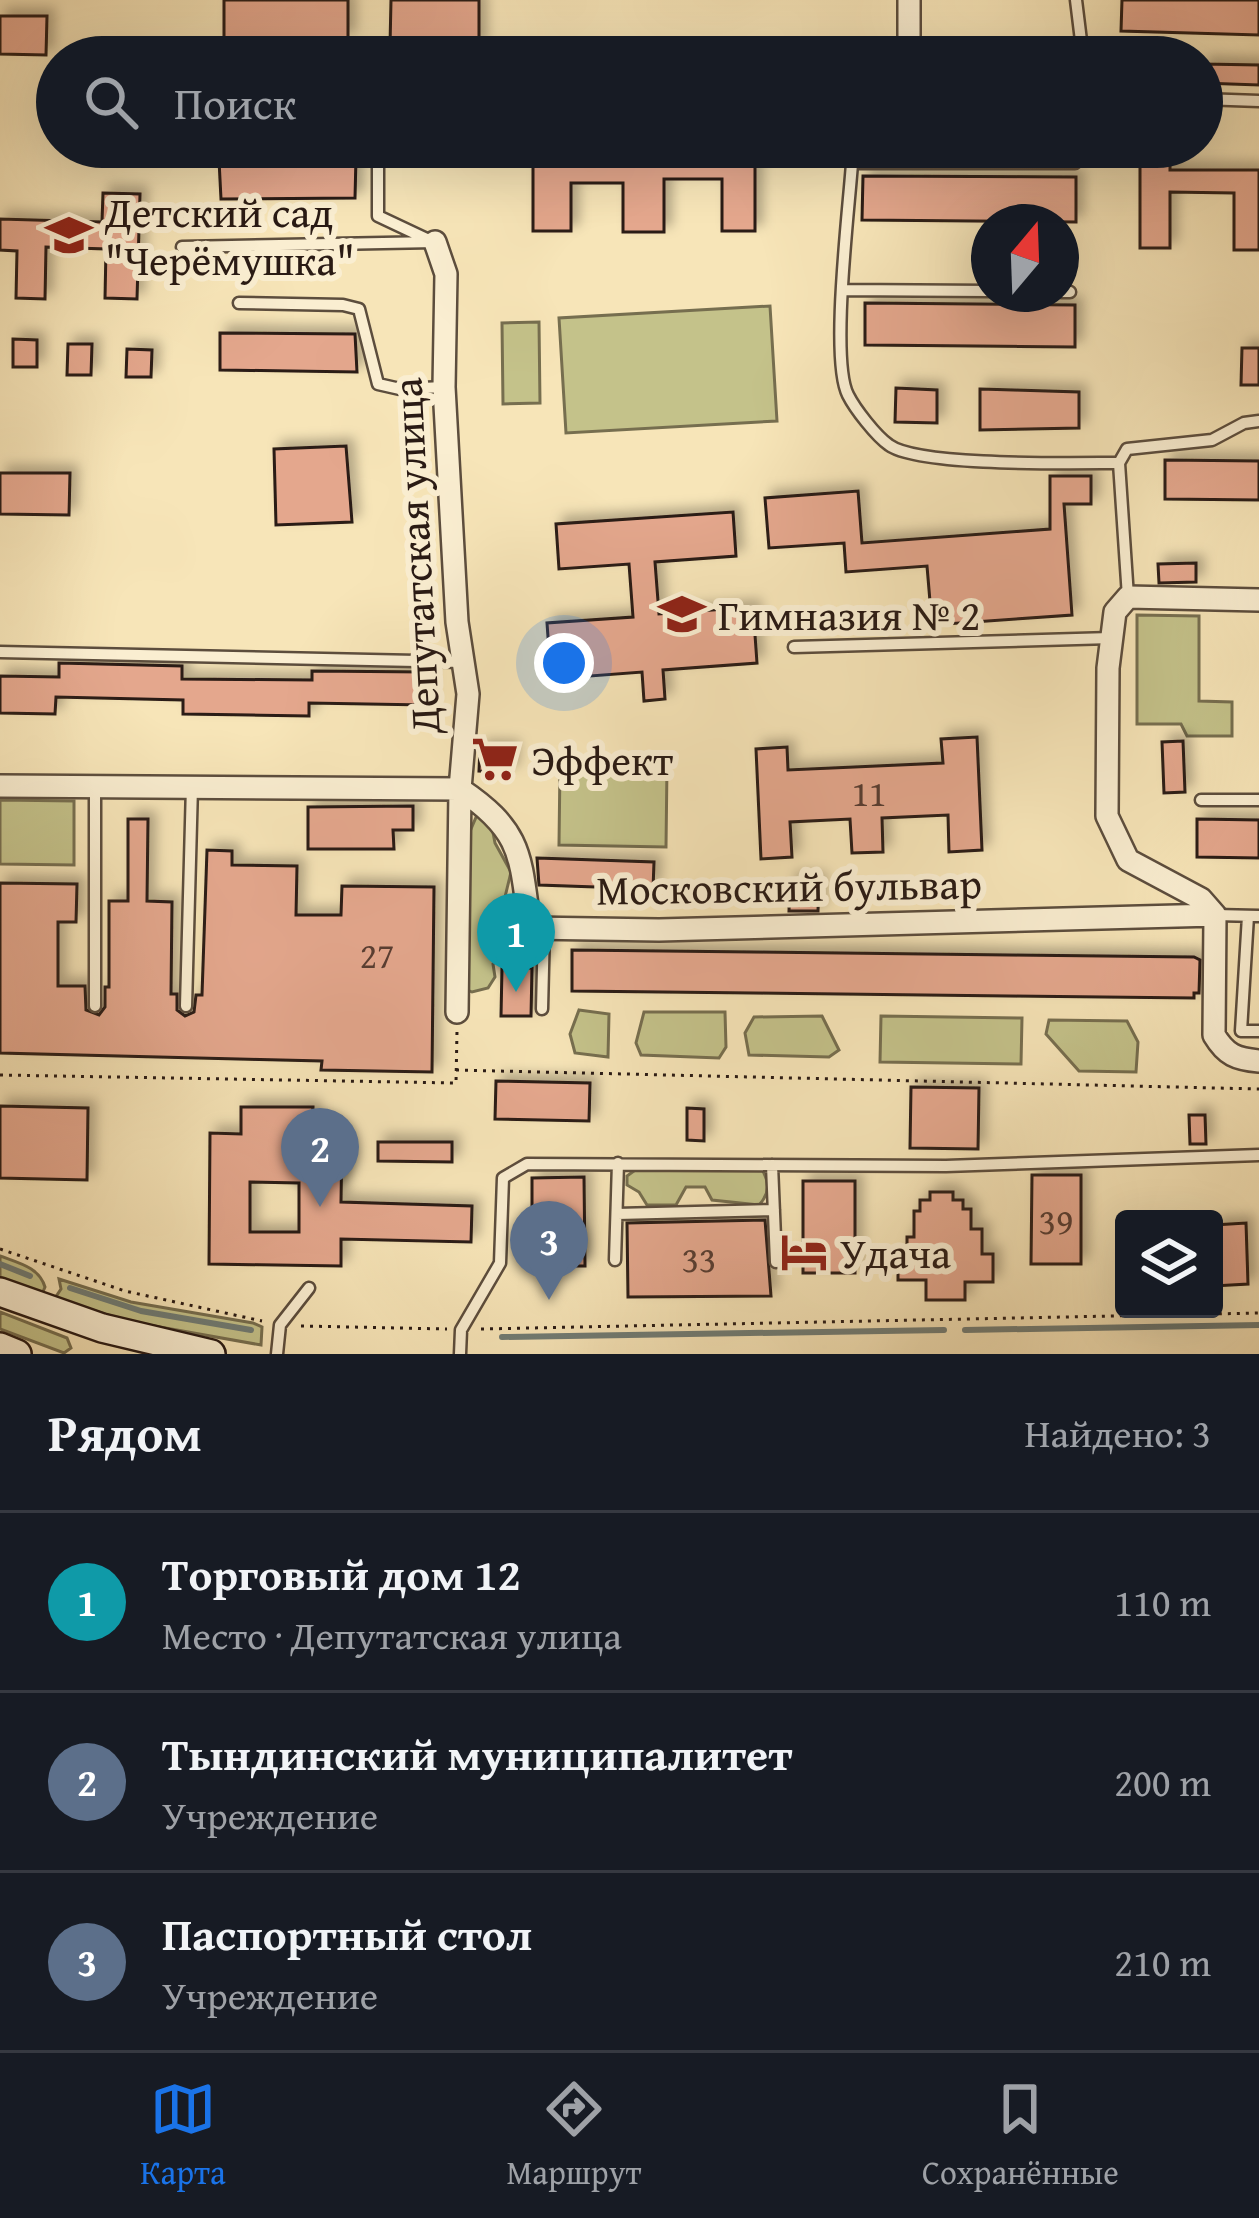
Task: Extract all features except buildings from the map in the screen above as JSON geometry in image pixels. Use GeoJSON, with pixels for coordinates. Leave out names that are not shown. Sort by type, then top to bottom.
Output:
{"type":"FeatureCollection","features":[{"type":"Feature","properties":{"kind":"street"},"geometry":{"type":"LineString","coordinates":[[908,0],[909,36]]}},
{"type":"Feature","properties":{"kind":"street","name":"Депутатская улица"},"geometry":{"type":"LineString","coordinates":[[434,242],[446,274],[444,387],[457,622],[468,694],[460,789],[458,1012]]}},
{"type":"Feature","properties":{"kind":"street"},"geometry":{"type":"LineString","coordinates":[[1259,600],[1128,597],[1115,612],[1108,816],[1128,860],[1201,899],[1215,915],[1214,1035],[1237,1060],[1259,1061]]}},
{"type":"Feature","properties":{"kind":"street"},"geometry":{"type":"LineString","coordinates":[[0,786],[460,789]]}},
{"type":"Feature","properties":{"kind":"street","name":"Московский бульвар"},"geometry":{"type":"LineString","coordinates":[[460,789],[497,814],[520,856],[530,928],[659,930],[1215,915]]}},
{"type":"Feature","properties":{"kind":"street"},"geometry":{"type":"LineString","coordinates":[[0,1292],[102,1341],[212,1354]]}},
{"type":"Feature","properties":{"kind":"street"},"geometry":{"type":"LineString","coordinates":[[0,1347],[17,1354]]}},
{"type":"Feature","properties":{"kind":"lane"},"geometry":{"type":"LineString","coordinates":[[1076,0],[1080,36]]}},
{"type":"Feature","properties":{"kind":"lane"},"geometry":{"type":"LineString","coordinates":[[1223,100],[1259,101]]}},
{"type":"Feature","properties":{"kind":"lane"},"geometry":{"type":"LineString","coordinates":[[378,168],[378,217],[434,242]]}},
{"type":"Feature","properties":{"kind":"lane"},"geometry":{"type":"LineString","coordinates":[[852,168],[840,335],[846,393],[890,447],[998,463],[1119,464]]}},
{"type":"Feature","properties":{"kind":"lane"},"geometry":{"type":"LineString","coordinates":[[182,247],[434,242]]}},
{"type":"Feature","properties":{"kind":"lane"},"geometry":{"type":"LineString","coordinates":[[844,290],[971,291]]}},
{"type":"Feature","properties":{"kind":"lane"},"geometry":{"type":"LineString","coordinates":[[239,304],[359,309],[378,384],[400,389],[444,387]]}},
{"type":"Feature","properties":{"kind":"lane"},"geometry":{"type":"LineString","coordinates":[[1128,597],[1119,464],[1127,449],[1212,440],[1244,423],[1259,421]]}},
{"type":"Feature","properties":{"kind":"lane"},"geometry":{"type":"LineString","coordinates":[[794,647],[1112,638]]}},
{"type":"Feature","properties":{"kind":"lane"},"geometry":{"type":"LineString","coordinates":[[0,652],[463,662]]}},
{"type":"Feature","properties":{"kind":"lane"},"geometry":{"type":"LineString","coordinates":[[95,786],[95,1006]]}},
{"type":"Feature","properties":{"kind":"lane"},"geometry":{"type":"LineString","coordinates":[[185,1006],[192,786]]}},
{"type":"Feature","properties":{"kind":"lane"},"geometry":{"type":"LineString","coordinates":[[1201,800],[1259,800]]}},
{"type":"Feature","properties":{"kind":"lane"},"geometry":{"type":"LineString","coordinates":[[1215,915],[1253,916],[1241,1031],[1259,1031]]}},
{"type":"Feature","properties":{"kind":"lane"},"geometry":{"type":"LineString","coordinates":[[542,1009],[544,928]]}},
{"type":"Feature","properties":{"kind":"lane"},"geometry":{"type":"LineString","coordinates":[[460,1354],[461,1330],[500,1263],[502,1178],[527,1164],[962,1166],[1259,1155]]}},
{"type":"Feature","properties":{"kind":"lane"},"geometry":{"type":"LineString","coordinates":[[615,1260],[618,1162]]}},
{"type":"Feature","properties":{"kind":"lane"},"geometry":{"type":"LineString","coordinates":[[772,1165],[776,1262]]}},
{"type":"Feature","properties":{"kind":"lane"},"geometry":{"type":"LineString","coordinates":[[616,1214],[774,1210]]}},
{"type":"Feature","properties":{"kind":"lane"},"geometry":{"type":"LineString","coordinates":[[277,1354],[280,1325],[309,1288]]}},
{"type":"Feature","properties":{"kind":"path"},"geometry":{"type":"LineString","coordinates":[[0,1076],[456,1083],[458,1012]]}},
{"type":"Feature","properties":{"kind":"path"},"geometry":{"type":"LineString","coordinates":[[456,1070],[1259,1089]]}},
{"type":"Feature","properties":{"kind":"path"},"geometry":{"type":"LineString","coordinates":[[0,1249],[125,1291],[280,1325],[461,1330],[1259,1313]]}},
{"type":"Feature","properties":{"kind":"shaded area"},"geometry":{"type":"Polygon","coordinates":[[[770,306],[777,421],[566,433],[559,318],[770,306]]]}},
{"type":"Feature","properties":{"kind":"shaded area"},"geometry":{"type":"Polygon","coordinates":[[[539,322],[540,403],[503,404],[502,323],[539,322]]]}},
{"type":"Feature","properties":{"kind":"shaded area"},"geometry":{"type":"Polygon","coordinates":[[[1137,615],[1199,616],[1199,701],[1232,702],[1232,736],[1187,736],[1181,724],[1137,724],[1137,615]]]}},
{"type":"Feature","properties":{"kind":"shaded area"},"geometry":{"type":"Polygon","coordinates":[[[560,765],[667,766],[666,847],[559,845],[560,765]]]}},
{"type":"Feature","properties":{"kind":"shaded area"},"geometry":{"type":"Polygon","coordinates":[[[0,800],[74,801],[74,865],[0,864],[0,800]]]}},
{"type":"Feature","properties":{"kind":"shaded area"},"geometry":{"type":"Polygon","coordinates":[[[477,815],[490,817],[495,843],[511,872],[505,897],[515,933],[493,964],[495,977],[488,988],[472,992],[463,988],[465,843],[477,815]]]}},
{"type":"Feature","properties":{"kind":"shaded area"},"geometry":{"type":"Polygon","coordinates":[[[579,1010],[609,1014],[608,1057],[575,1053],[570,1034],[579,1010]]]}},
{"type":"Feature","properties":{"kind":"shaded area"},"geometry":{"type":"Polygon","coordinates":[[[644,1012],[725,1012],[726,1047],[719,1058],[641,1055],[636,1043],[644,1012]]]}},
{"type":"Feature","properties":{"kind":"shaded area"},"geometry":{"type":"Polygon","coordinates":[[[822,1016],[839,1050],[829,1057],[749,1055],[745,1033],[754,1017],[822,1016]]]}},
{"type":"Feature","properties":{"kind":"shaded area"},"geometry":{"type":"Polygon","coordinates":[[[881,1016],[1022,1018],[1021,1064],[880,1062],[881,1016]]]}},
{"type":"Feature","properties":{"kind":"shaded area"},"geometry":{"type":"Polygon","coordinates":[[[1049,1020],[1127,1021],[1138,1042],[1136,1072],[1079,1071],[1046,1034],[1049,1020]]]}},
{"type":"Feature","properties":{"kind":"shaded area"},"geometry":{"type":"Polygon","coordinates":[[[638,1168],[761,1168],[767,1192],[759,1205],[712,1200],[705,1187],[686,1187],[676,1205],[647,1205],[627,1185],[627,1176],[638,1168]]]}},
{"type":"Feature","properties":{"kind":"shaded area"},"geometry":{"type":"Polygon","coordinates":[[[0,1256],[38,1275],[45,1287],[42,1294],[0,1279],[0,1256]]]}},
{"type":"Feature","properties":{"kind":"shaded area"},"geometry":{"type":"Polygon","coordinates":[[[59,1279],[131,1302],[253,1323],[262,1327],[261,1345],[126,1321],[55,1298],[61,1289],[59,1279]]]}},
{"type":"Feature","properties":{"kind":"shaded area"},"geometry":{"type":"Polygon","coordinates":[[[0,1312],[67,1338],[71,1348],[64,1353],[0,1329],[0,1312]]]}},
{"type":"Feature","properties":{"kind":"waterway"},"geometry":{"type":"LineString","coordinates":[[0,1264],[30,1276]]}},
{"type":"Feature","properties":{"kind":"waterway"},"geometry":{"type":"LineString","coordinates":[[70,1288],[141,1311],[251,1330]]}},
{"type":"Feature","properties":{"kind":"waterway"},"geometry":{"type":"LineString","coordinates":[[965,1330],[1259,1325]]}},
{"type":"Feature","properties":{"kind":"waterway"},"geometry":{"type":"LineString","coordinates":[[502,1337],[944,1330]]}},
{"type":"Feature","properties":{"kind":"place","name":"Детский сад \"Черёмушка\""},"geometry":{"type":"Point","coordinates":[69,235]}},
{"type":"Feature","properties":{"kind":"place","name":"Гимназия № 2"},"geometry":{"type":"Point","coordinates":[682,614]}},
{"type":"Feature","properties":{"kind":"place","name":"Эффект"},"geometry":{"type":"Point","coordinates":[495,759]}},
{"type":"Feature","properties":{"kind":"place","name":"Торговый дом 12"},"geometry":{"type":"Point","coordinates":[516,992]}},
{"type":"Feature","properties":{"kind":"place","name":"Тындинский муниципалитет"},"geometry":{"type":"Point","coordinates":[320,1207]}},
{"type":"Feature","properties":{"kind":"place","name":"Удача"},"geometry":{"type":"Point","coordinates":[804,1252]}},
{"type":"Feature","properties":{"kind":"place","name":"Паспортный стол"},"geometry":{"type":"Point","coordinates":[549,1300]}}]}
